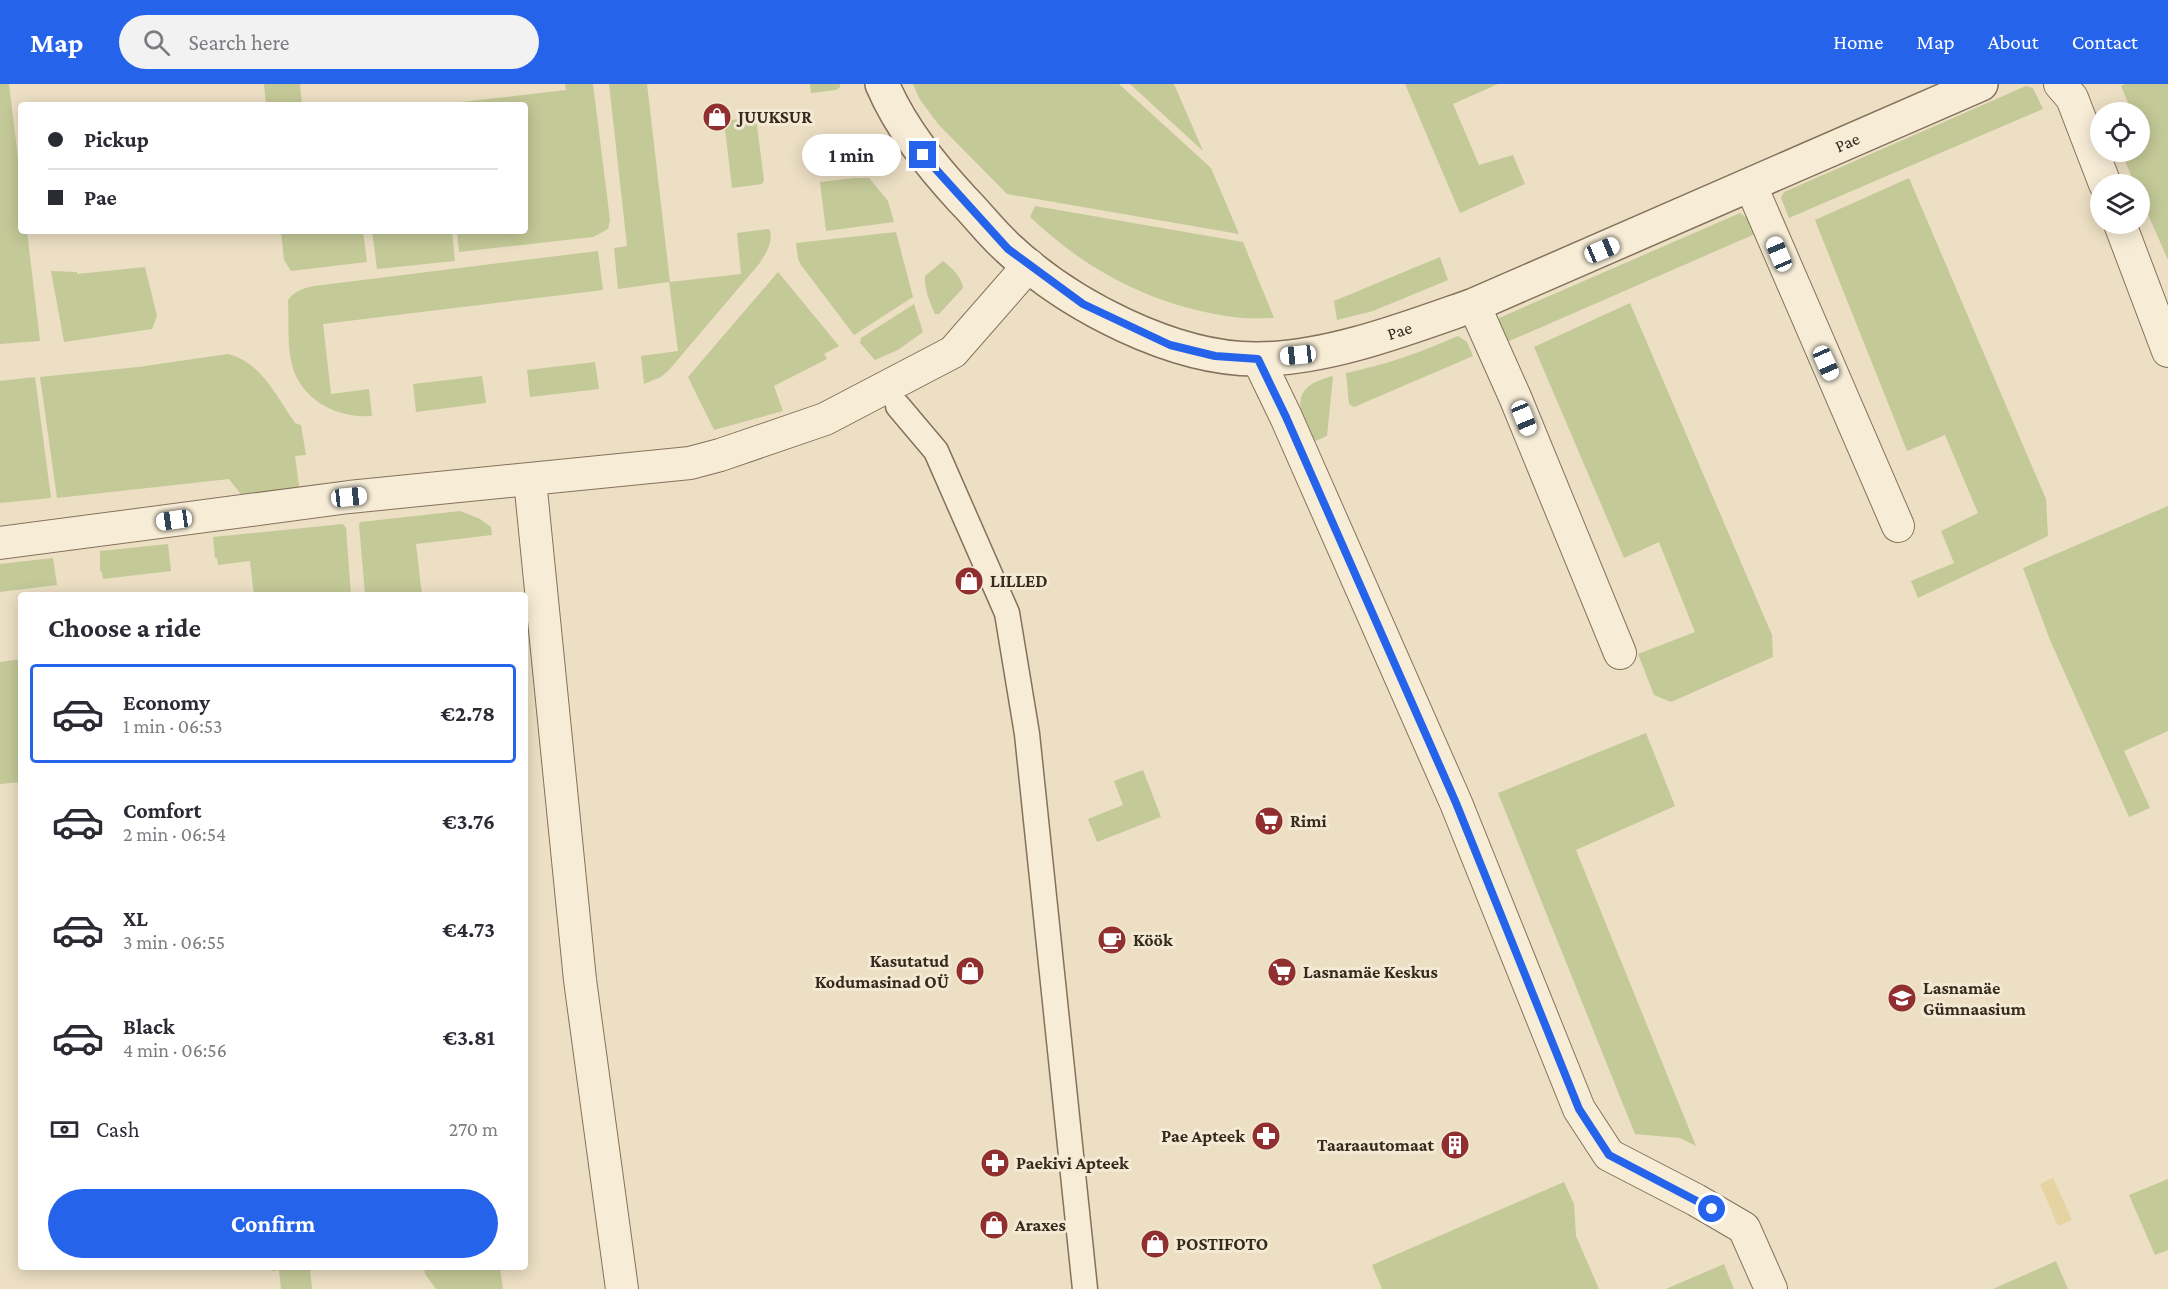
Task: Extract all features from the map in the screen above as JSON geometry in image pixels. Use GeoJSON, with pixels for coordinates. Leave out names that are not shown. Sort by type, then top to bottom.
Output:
{"type":"FeatureCollection","features":[{"type":"Feature","properties":{"kind":"street","name":"Pae"},"geometry":{"type":"LineString","coordinates":[[882,84],[903,127],[930,164],[1008,249],[1029,266],[1083,304],[1170,345],[1215,356],[1258,359],[1334,348],[1403,330],[1474,305],[1981,84]]}},
{"type":"Feature","properties":{"kind":"street"},"geometry":{"type":"LineString","coordinates":[[2060,84],[2072,98],[2101,174]]}},
{"type":"Feature","properties":{"kind":"street"},"geometry":{"type":"LineString","coordinates":[[1751,186],[1898,526]]}},
{"type":"Feature","properties":{"kind":"street"},"geometry":{"type":"LineString","coordinates":[[2124,234],[2168,351]]}},
{"type":"Feature","properties":{"kind":"street"},"geometry":{"type":"LineString","coordinates":[[0,543],[349,497],[690,463],[720,455],[825,419],[952,352],[1029,266]]}},
{"type":"Feature","properties":{"kind":"street"},"geometry":{"type":"LineString","coordinates":[[1474,305],[1520,407],[1620,653]]}},
{"type":"Feature","properties":{"kind":"street"},"geometry":{"type":"LineString","coordinates":[[1258,359],[1286,417],[1456,803],[1579,1109],[1609,1155],[1744,1228],[1770,1289]]}},
{"type":"Feature","properties":{"kind":"street"},"geometry":{"type":"LineString","coordinates":[[898,406],[936,451],[1007,613],[1027,734],[1085,1289]]}},
{"type":"Feature","properties":{"kind":"street"},"geometry":{"type":"LineString","coordinates":[[530,480],[580,980],[622,1289]]}},
{"type":"Feature","properties":{"kind":"green space"},"geometry":{"type":"Polygon","coordinates":[[[0,84],[9,84],[18,158],[18,234],[27,234],[40,341],[0,344],[0,84]]]}},
{"type":"Feature","properties":{"kind":"green space"},"geometry":{"type":"Polygon","coordinates":[[[264,84],[300,84],[302,102],[266,102],[264,84]]]}},
{"type":"Feature","properties":{"kind":"green space"},"geometry":{"type":"Polygon","coordinates":[[[565,84],[593,84],[610,220],[608,229],[593,237],[459,252],[457,234],[528,234],[528,102],[461,102],[566,90],[565,84]]]}},
{"type":"Feature","properties":{"kind":"green space"},"geometry":{"type":"Polygon","coordinates":[[[609,84],[647,84],[670,282],[741,274],[737,233],[767,229],[770,230],[771,235],[768,248],[759,264],[669,370],[661,377],[644,384],[641,356],[678,351],[669,282],[618,289],[614,248],[627,246],[609,84]]]}},
{"type":"Feature","properties":{"kind":"green space"},"geometry":{"type":"Polygon","coordinates":[[[810,84],[840,84],[840,87],[836,90],[811,93],[810,84]]]}},
{"type":"Feature","properties":{"kind":"green space"},"geometry":{"type":"Polygon","coordinates":[[[913,84],[1119,84],[1211,168],[1239,234],[1007,194],[938,124],[919,98],[913,84]]]}},
{"type":"Feature","properties":{"kind":"green space"},"geometry":{"type":"Polygon","coordinates":[[[1130,84],[1174,84],[1203,151],[1130,84]]]}},
{"type":"Feature","properties":{"kind":"green space"},"geometry":{"type":"Polygon","coordinates":[[[1405,84],[1498,84],[1453,104],[1479,165],[1513,155],[1525,184],[1460,213],[1405,84]]]}},
{"type":"Feature","properties":{"kind":"green space"},"geometry":{"type":"Polygon","coordinates":[[[2125,84],[2168,84],[2168,260],[2150,219],[2150,174],[2131,174],[2125,162],[2150,162],[2150,102],[2128,102],[2121,86],[2125,84]]]}},
{"type":"Feature","properties":{"kind":"green space"},"geometry":{"type":"Polygon","coordinates":[[[2026,86],[2033,88],[2043,109],[1789,218],[1781,198],[1784,192],[2026,86]]]}},
{"type":"Feature","properties":{"kind":"green space"},"geometry":{"type":"Polygon","coordinates":[[[756,118],[764,180],[762,184],[732,188],[724,121],[756,118]]]}},
{"type":"Feature","properties":{"kind":"green space"},"geometry":{"type":"Polygon","coordinates":[[[869,178],[888,201],[894,222],[826,231],[820,182],[869,178]]]}},
{"type":"Feature","properties":{"kind":"green space"},"geometry":{"type":"Polygon","coordinates":[[[1909,178],[2046,499],[2048,536],[1918,598],[1911,581],[1954,563],[1941,531],[1978,513],[1945,435],[1907,451],[1815,220],[1909,178]]]}},
{"type":"Feature","properties":{"kind":"green space"},"geometry":{"type":"Polygon","coordinates":[[[1035,206],[1243,242],[1274,318],[1238,318],[1204,312],[1149,295],[1124,284],[1099,270],[1052,237],[1030,217],[1035,206]]]}},
{"type":"Feature","properties":{"kind":"green space"},"geometry":{"type":"Polygon","coordinates":[[[1740,213],[1747,218],[1755,234],[1505,343],[1497,325],[1499,318],[1740,213]]]}},
{"type":"Feature","properties":{"kind":"green space"},"geometry":{"type":"Polygon","coordinates":[[[896,232],[913,297],[854,335],[801,265],[796,243],[896,232]]]}},
{"type":"Feature","properties":{"kind":"green space"},"geometry":{"type":"Polygon","coordinates":[[[281,234],[363,234],[367,262],[291,271],[284,260],[281,234]]]}},
{"type":"Feature","properties":{"kind":"green space"},"geometry":{"type":"Polygon","coordinates":[[[372,234],[452,234],[455,261],[377,269],[372,234]]]}},
{"type":"Feature","properties":{"kind":"green space"},"geometry":{"type":"Polygon","coordinates":[[[598,251],[603,290],[323,324],[331,394],[369,389],[372,416],[346,414],[323,405],[304,388],[292,365],[289,349],[288,300],[300,290],[314,286],[598,251]]]}},
{"type":"Feature","properties":{"kind":"green space"},"geometry":{"type":"Polygon","coordinates":[[[1440,257],[1448,280],[1373,311],[1337,320],[1334,301],[1440,257]]]}},
{"type":"Feature","properties":{"kind":"green space"},"geometry":{"type":"Polygon","coordinates":[[[943,261],[953,269],[963,288],[939,314],[935,314],[926,291],[925,276],[943,261]]]}},
{"type":"Feature","properties":{"kind":"green space"},"geometry":{"type":"Polygon","coordinates":[[[145,267],[157,316],[152,329],[64,342],[51,271],[77,272],[77,274],[145,267]]]}},
{"type":"Feature","properties":{"kind":"green space"},"geometry":{"type":"Polygon","coordinates":[[[778,272],[839,346],[824,354],[827,359],[774,386],[783,411],[714,430],[688,377],[778,272]]]}},
{"type":"Feature","properties":{"kind":"green space"},"geometry":{"type":"Polygon","coordinates":[[[1630,303],[1772,635],[1773,657],[1671,702],[1654,695],[1638,654],[1695,632],[1659,542],[1624,558],[1534,347],[1630,303]]]}},
{"type":"Feature","properties":{"kind":"green space"},"geometry":{"type":"Polygon","coordinates":[[[914,304],[923,332],[898,350],[875,360],[860,343],[861,338],[914,304]]]}},
{"type":"Feature","properties":{"kind":"green space"},"geometry":{"type":"Polygon","coordinates":[[[1458,336],[1467,342],[1473,356],[1354,407],[1349,404],[1346,373],[1403,358],[1458,336]]]}},
{"type":"Feature","properties":{"kind":"green space"},"geometry":{"type":"Polygon","coordinates":[[[228,354],[240,358],[259,372],[295,423],[301,425],[306,455],[295,456],[300,493],[243,497],[229,479],[57,498],[40,377],[138,367],[228,354]]]}},
{"type":"Feature","properties":{"kind":"green space"},"geometry":{"type":"Polygon","coordinates":[[[595,362],[599,389],[530,397],[527,370],[595,362]]]}},
{"type":"Feature","properties":{"kind":"green space"},"geometry":{"type":"Polygon","coordinates":[[[482,376],[486,403],[416,412],[413,384],[482,376]]]}},
{"type":"Feature","properties":{"kind":"green space"},"geometry":{"type":"Polygon","coordinates":[[[1333,376],[1327,436],[1313,442],[1301,410],[1303,393],[1309,386],[1333,376]]]}},
{"type":"Feature","properties":{"kind":"green space"},"geometry":{"type":"Polygon","coordinates":[[[35,377],[51,498],[0,503],[0,381],[35,377]]]}},
{"type":"Feature","properties":{"kind":"green space"},"geometry":{"type":"Polygon","coordinates":[[[2168,506],[2168,731],[2124,751],[2150,808],[2129,817],[2050,640],[2023,568],[2168,506]]]}},
{"type":"Feature","properties":{"kind":"green space"},"geometry":{"type":"Polygon","coordinates":[[[460,511],[480,519],[491,527],[492,535],[416,544],[422,592],[365,592],[359,524],[460,511]]]}},
{"type":"Feature","properties":{"kind":"green space"},"geometry":{"type":"Polygon","coordinates":[[[343,524],[346,528],[351,592],[254,592],[250,561],[218,565],[213,537],[343,524]]]}},
{"type":"Feature","properties":{"kind":"green space"},"geometry":{"type":"Polygon","coordinates":[[[168,544],[171,571],[103,579],[100,571],[100,551],[168,544]]]}},
{"type":"Feature","properties":{"kind":"green space"},"geometry":{"type":"Polygon","coordinates":[[[53,558],[57,585],[0,592],[0,564],[53,558]]]}},
{"type":"Feature","properties":{"kind":"green space"},"geometry":{"type":"Polygon","coordinates":[[[18,659],[18,782],[0,784],[0,662],[18,659]]]}},
{"type":"Feature","properties":{"kind":"green space"},"geometry":{"type":"Polygon","coordinates":[[[1646,733],[1675,806],[1576,850],[1696,1146],[1680,1138],[1635,1134],[1498,793],[1646,733]]]}},
{"type":"Feature","properties":{"kind":"green space"},"geometry":{"type":"Polygon","coordinates":[[[1143,770],[1161,817],[1097,842],[1088,819],[1123,805],[1114,781],[1143,770]]]}},
{"type":"Feature","properties":{"kind":"green space"},"geometry":{"type":"Polygon","coordinates":[[[2168,1179],[2168,1250],[2155,1255],[2129,1195],[2168,1179]]]}},
{"type":"Feature","properties":{"kind":"green space"},"geometry":{"type":"Polygon","coordinates":[[[1564,1182],[1574,1204],[1576,1236],[1599,1289],[1382,1289],[1372,1265],[1564,1182]]]}},
{"type":"Feature","properties":{"kind":"green space"},"geometry":{"type":"Polygon","coordinates":[[[2056,1261],[2068,1289],[1993,1289],[2056,1261]]]}},
{"type":"Feature","properties":{"kind":"green space"},"geometry":{"type":"Polygon","coordinates":[[[1724,1264],[1734,1289],[1666,1289],[1724,1264]]]}},
{"type":"Feature","properties":{"kind":"green space"},"geometry":{"type":"Polygon","coordinates":[[[279,1270],[310,1270],[312,1289],[281,1289],[279,1270]]]}},
{"type":"Feature","properties":{"kind":"green space"},"geometry":{"type":"Polygon","coordinates":[[[424,1270],[500,1270],[503,1289],[436,1289],[424,1270]]]}},
{"type":"Feature","properties":{"kind":"sand"},"geometry":{"type":"Polygon","coordinates":[[[2053,1178],[2072,1220],[2058,1226],[2040,1184],[2053,1178]]]}},
{"type":"Feature","properties":{"kind":"place","name":"JUUKSUR"},"geometry":{"type":"Point","coordinates":[717,117]}},
{"type":"Feature","properties":{"kind":"place","name":"LILLED"},"geometry":{"type":"Point","coordinates":[969,581]}},
{"type":"Feature","properties":{"kind":"place","name":"Rimi"},"geometry":{"type":"Point","coordinates":[1269,821]}},
{"type":"Feature","properties":{"kind":"place","name":"Köök"},"geometry":{"type":"Point","coordinates":[1112,940]}},
{"type":"Feature","properties":{"kind":"place","name":"Kasutatud Kodumasinad OÜ"},"geometry":{"type":"Point","coordinates":[970,971]}},
{"type":"Feature","properties":{"kind":"place","name":"Lasnamäe Keskus"},"geometry":{"type":"Point","coordinates":[1282,972]}},
{"type":"Feature","properties":{"kind":"place","name":"Lasnamäe Gümnaasium"},"geometry":{"type":"Point","coordinates":[1902,998]}},
{"type":"Feature","properties":{"kind":"place","name":"Pae Apteek"},"geometry":{"type":"Point","coordinates":[1266,1136]}},
{"type":"Feature","properties":{"kind":"place","name":"Taaraautomaat"},"geometry":{"type":"Point","coordinates":[1455,1145]}},
{"type":"Feature","properties":{"kind":"place","name":"Paekivi Apteek"},"geometry":{"type":"Point","coordinates":[995,1163]}},
{"type":"Feature","properties":{"kind":"place","name":"Araxes"},"geometry":{"type":"Point","coordinates":[994,1225]}},
{"type":"Feature","properties":{"kind":"place","name":"POSTIFOTO"},"geometry":{"type":"Point","coordinates":[1155,1244]}},
{"type":"Feature","properties":{"kind":"route"},"geometry":{"type":"LineString","coordinates":[[923,155],[1008,249],[1083,304],[1170,345],[1215,356],[1258,359],[1286,417],[1456,803],[1579,1109],[1609,1155],[1712,1209]]}}]}
